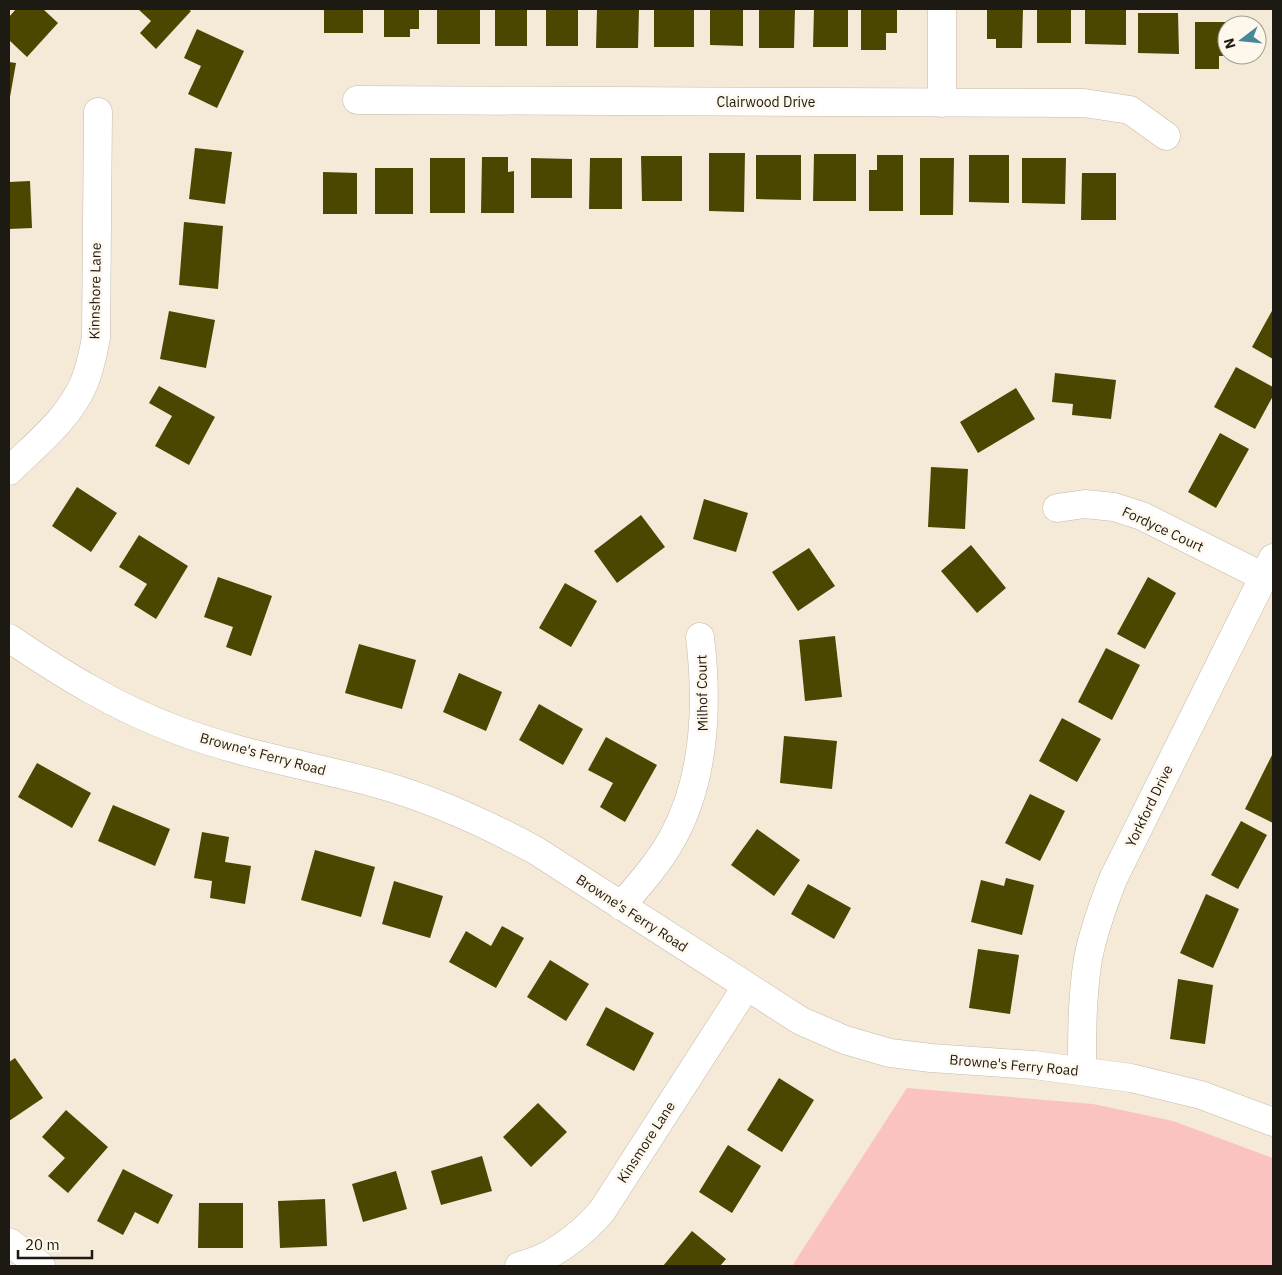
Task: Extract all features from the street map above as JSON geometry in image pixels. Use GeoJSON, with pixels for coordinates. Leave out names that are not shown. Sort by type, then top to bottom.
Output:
{"type":"FeatureCollection","features":[{"type":"Feature","properties":{"kind":"street"},"geometry":{"type":"LineString","coordinates":[[942,9],[942,103]]}},
{"type":"Feature","properties":{"kind":"street","name":"Clairwood Drive"},"geometry":{"type":"LineString","coordinates":[[357,100],[1084,103],[1130,110],[1166,136]]}},
{"type":"Feature","properties":{"kind":"street","name":"Kinnshore Lane"},"geometry":{"type":"LineString","coordinates":[[9,471],[68,411],[84,384],[89,369],[96,338],[98,112]]}},
{"type":"Feature","properties":{"kind":"street","name":"Fordyce Court"},"geometry":{"type":"LineString","coordinates":[[1057,508],[1085,504],[1114,507],[1142,516],[1268,568]]}},
{"type":"Feature","properties":{"kind":"street","name":"Yorkford Drive"},"geometry":{"type":"LineString","coordinates":[[1082,1070],[1082,1010],[1088,959],[1101,910],[1113,879],[1268,568]]}},
{"type":"Feature","properties":{"kind":"street","name":"Milhof Court"},"geometry":{"type":"LineString","coordinates":[[621,906],[648,875],[672,840],[695,782],[704,715],[703,663],[700,637]]}},
{"type":"Feature","properties":{"kind":"street","name":"Browne's Ferry Road"},"geometry":{"type":"LineString","coordinates":[[9,638],[59,672],[122,706],[177,730],[234,749],[373,782],[442,806],[509,836],[535,850],[801,1021],[845,1040],[890,1052],[931,1058],[1082,1070],[1132,1078],[1201,1095],[1273,1122]]}},
{"type":"Feature","properties":{"kind":"street","name":"Kinsmore Lane"},"geometry":{"type":"LineString","coordinates":[[519,1266],[553,1253],[567,1244],[602,1211],[746,987]]}},
{"type":"Feature","properties":{"kind":"street"},"geometry":{"type":"LineString","coordinates":[[9,1242],[41,1266]]}},
{"type":"Feature","properties":{"kind":"shaded area"},"geometry":{"type":"Polygon","coordinates":[[[907,1088],[1093,1104],[1173,1121],[1273,1158],[1273,1266],[792,1266],[907,1088]]]}},
{"type":"Feature","properties":{"kind":"building"},"geometry":{"type":"Polygon","coordinates":[[[16,9],[43,9],[58,23],[27,57],[9,40],[9,17],[16,9]]]}},
{"type":"Feature","properties":{"kind":"building"},"geometry":{"type":"Polygon","coordinates":[[[138,9],[188,9],[191,11],[156,49],[140,33],[151,21],[138,9]]]}},
{"type":"Feature","properties":{"kind":"building"},"geometry":{"type":"Polygon","coordinates":[[[324,9],[363,9],[363,33],[324,33],[324,9]]]}},
{"type":"Feature","properties":{"kind":"building"},"geometry":{"type":"Polygon","coordinates":[[[384,9],[419,9],[419,29],[410,29],[410,37],[384,37],[384,9]]]}},
{"type":"Feature","properties":{"kind":"building"},"geometry":{"type":"Polygon","coordinates":[[[437,9],[480,9],[480,44],[437,44],[437,9]]]}},
{"type":"Feature","properties":{"kind":"building"},"geometry":{"type":"Polygon","coordinates":[[[495,9],[527,9],[527,46],[495,46],[495,9]]]}},
{"type":"Feature","properties":{"kind":"building"},"geometry":{"type":"Polygon","coordinates":[[[546,9],[578,9],[578,46],[546,46],[546,9]]]}},
{"type":"Feature","properties":{"kind":"building"},"geometry":{"type":"Polygon","coordinates":[[[597,9],[639,9],[638,48],[596,48],[597,9]]]}},
{"type":"Feature","properties":{"kind":"building"},"geometry":{"type":"Polygon","coordinates":[[[654,9],[694,9],[694,47],[654,47],[654,9]]]}},
{"type":"Feature","properties":{"kind":"building"},"geometry":{"type":"Polygon","coordinates":[[[710,9],[743,9],[743,46],[710,45],[710,9]]]}},
{"type":"Feature","properties":{"kind":"building"},"geometry":{"type":"Polygon","coordinates":[[[759,9],[795,9],[794,48],[759,48],[759,9]]]}},
{"type":"Feature","properties":{"kind":"building"},"geometry":{"type":"Polygon","coordinates":[[[814,9],[848,9],[848,47],[813,47],[814,9]]]}},
{"type":"Feature","properties":{"kind":"building"},"geometry":{"type":"Polygon","coordinates":[[[861,9],[897,9],[897,33],[886,33],[886,50],[861,50],[861,9]]]}},
{"type":"Feature","properties":{"kind":"building"},"geometry":{"type":"Polygon","coordinates":[[[987,9],[1023,9],[1022,48],[996,48],[996,39],[987,39],[987,9]]]}},
{"type":"Feature","properties":{"kind":"building"},"geometry":{"type":"Polygon","coordinates":[[[1037,9],[1071,9],[1071,43],[1037,43],[1037,9]]]}},
{"type":"Feature","properties":{"kind":"building"},"geometry":{"type":"Polygon","coordinates":[[[1085,9],[1126,9],[1126,45],[1085,44],[1085,9]]]}},
{"type":"Feature","properties":{"kind":"building"},"geometry":{"type":"Polygon","coordinates":[[[1138,13],[1178,13],[1179,54],[1138,53],[1138,13]]]}},
{"type":"Feature","properties":{"kind":"building"},"geometry":{"type":"Polygon","coordinates":[[[1195,22],[1217,22],[1217,65],[1219,65],[1219,69],[1195,69],[1195,22]]]}},
{"type":"Feature","properties":{"kind":"building"},"geometry":{"type":"Polygon","coordinates":[[[197,29],[244,51],[217,108],[188,94],[201,66],[184,58],[197,29]]]}},
{"type":"Feature","properties":{"kind":"building"},"geometry":{"type":"Polygon","coordinates":[[[9,62],[16,63],[10,97],[9,97],[9,62]]]}},
{"type":"Feature","properties":{"kind":"building"},"geometry":{"type":"Polygon","coordinates":[[[195,148],[232,152],[225,204],[189,199],[195,148]]]}},
{"type":"Feature","properties":{"kind":"building"},"geometry":{"type":"Polygon","coordinates":[[[709,153],[745,153],[744,212],[709,211],[709,153]]]}},
{"type":"Feature","properties":{"kind":"building"},"geometry":{"type":"Polygon","coordinates":[[[814,154],[856,154],[856,201],[813,201],[814,154]]]}},
{"type":"Feature","properties":{"kind":"building"},"geometry":{"type":"Polygon","coordinates":[[[756,155],[801,155],[801,200],[756,199],[756,155]]]}},
{"type":"Feature","properties":{"kind":"building"},"geometry":{"type":"Polygon","coordinates":[[[877,155],[903,155],[903,211],[869,211],[869,170],[877,170],[877,155]]]}},
{"type":"Feature","properties":{"kind":"building"},"geometry":{"type":"Polygon","coordinates":[[[969,155],[1009,155],[1009,203],[969,202],[969,155]]]}},
{"type":"Feature","properties":{"kind":"building"},"geometry":{"type":"Polygon","coordinates":[[[641,156],[682,156],[682,201],[642,201],[641,156]]]}},
{"type":"Feature","properties":{"kind":"building"},"geometry":{"type":"Polygon","coordinates":[[[482,157],[508,157],[508,172],[514,171],[514,213],[481,213],[482,157]]]}},
{"type":"Feature","properties":{"kind":"building"},"geometry":{"type":"Polygon","coordinates":[[[430,158],[465,158],[465,213],[430,213],[430,158]]]}},
{"type":"Feature","properties":{"kind":"building"},"geometry":{"type":"Polygon","coordinates":[[[531,158],[572,159],[572,198],[531,198],[531,158]]]}},
{"type":"Feature","properties":{"kind":"building"},"geometry":{"type":"Polygon","coordinates":[[[590,158],[622,158],[622,209],[589,209],[590,158]]]}},
{"type":"Feature","properties":{"kind":"building"},"geometry":{"type":"Polygon","coordinates":[[[920,158],[954,158],[953,215],[920,215],[920,158]]]}},
{"type":"Feature","properties":{"kind":"building"},"geometry":{"type":"Polygon","coordinates":[[[1022,158],[1066,158],[1065,204],[1022,203],[1022,158]]]}},
{"type":"Feature","properties":{"kind":"building"},"geometry":{"type":"Polygon","coordinates":[[[375,168],[413,168],[413,214],[375,214],[375,168]]]}},
{"type":"Feature","properties":{"kind":"building"},"geometry":{"type":"Polygon","coordinates":[[[323,172],[357,173],[357,214],[323,214],[323,172]]]}},
{"type":"Feature","properties":{"kind":"building"},"geometry":{"type":"Polygon","coordinates":[[[1082,173],[1116,173],[1116,220],[1081,220],[1082,173]]]}},
{"type":"Feature","properties":{"kind":"building"},"geometry":{"type":"Polygon","coordinates":[[[30,181],[32,228],[9,229],[9,182],[30,181]]]}},
{"type":"Feature","properties":{"kind":"building"},"geometry":{"type":"Polygon","coordinates":[[[184,222],[223,226],[218,289],[179,285],[184,222]]]}},
{"type":"Feature","properties":{"kind":"building"},"geometry":{"type":"Polygon","coordinates":[[[1273,309],[1273,359],[1252,347],[1273,309]]]}},
{"type":"Feature","properties":{"kind":"building"},"geometry":{"type":"Polygon","coordinates":[[[169,311],[215,320],[206,368],[160,359],[169,311]]]}},
{"type":"Feature","properties":{"kind":"building"},"geometry":{"type":"Polygon","coordinates":[[[1236,367],[1273,387],[1273,396],[1255,429],[1214,407],[1236,367]]]}},
{"type":"Feature","properties":{"kind":"building"},"geometry":{"type":"Polygon","coordinates":[[[1055,373],[1116,380],[1111,419],[1072,415],[1073,404],[1052,402],[1055,373]]]}},
{"type":"Feature","properties":{"kind":"building"},"geometry":{"type":"Polygon","coordinates":[[[159,386],[215,417],[189,465],[155,446],[172,416],[149,403],[159,386]]]}},
{"type":"Feature","properties":{"kind":"building"},"geometry":{"type":"Polygon","coordinates":[[[1016,388],[1035,419],[978,453],[960,422],[1016,388]]]}},
{"type":"Feature","properties":{"kind":"building"},"geometry":{"type":"Polygon","coordinates":[[[1220,433],[1249,449],[1216,508],[1188,492],[1220,433]]]}},
{"type":"Feature","properties":{"kind":"building"},"geometry":{"type":"Polygon","coordinates":[[[931,467],[968,469],[965,529],[928,527],[931,467]]]}},
{"type":"Feature","properties":{"kind":"building"},"geometry":{"type":"Polygon","coordinates":[[[77,487],[117,513],[91,552],[52,526],[77,487]]]}},
{"type":"Feature","properties":{"kind":"building"},"geometry":{"type":"Polygon","coordinates":[[[704,499],[748,513],[736,552],[693,539],[704,499]]]}},
{"type":"Feature","properties":{"kind":"building"},"geometry":{"type":"Polygon","coordinates":[[[641,515],[665,547],[617,583],[594,551],[641,515]]]}},
{"type":"Feature","properties":{"kind":"building"},"geometry":{"type":"Polygon","coordinates":[[[139,535],[188,566],[156,619],[134,605],[147,584],[119,567],[139,535]]]}},
{"type":"Feature","properties":{"kind":"building"},"geometry":{"type":"Polygon","coordinates":[[[971,545],[1006,588],[977,613],[941,571],[971,545]]]}},
{"type":"Feature","properties":{"kind":"building"},"geometry":{"type":"Polygon","coordinates":[[[809,548],[835,586],[798,611],[772,572],[809,548]]]}},
{"type":"Feature","properties":{"kind":"building"},"geometry":{"type":"Polygon","coordinates":[[[218,577],[272,596],[251,656],[226,647],[233,627],[204,617],[218,577]]]}},
{"type":"Feature","properties":{"kind":"building"},"geometry":{"type":"Polygon","coordinates":[[[1148,577],[1176,593],[1145,649],[1117,634],[1148,577]]]}},
{"type":"Feature","properties":{"kind":"building"},"geometry":{"type":"Polygon","coordinates":[[[565,583],[597,601],[571,647],[539,628],[565,583]]]}},
{"type":"Feature","properties":{"kind":"building"},"geometry":{"type":"Polygon","coordinates":[[[835,636],[842,697],[805,701],[799,640],[835,636]]]}},
{"type":"Feature","properties":{"kind":"building"},"geometry":{"type":"Polygon","coordinates":[[[359,644],[416,660],[402,709],[345,693],[359,644]]]}},
{"type":"Feature","properties":{"kind":"building"},"geometry":{"type":"Polygon","coordinates":[[[1106,648],[1140,665],[1112,720],[1078,702],[1106,648]]]}},
{"type":"Feature","properties":{"kind":"building"},"geometry":{"type":"Polygon","coordinates":[[[459,673],[502,692],[486,731],[443,712],[459,673]]]}},
{"type":"Feature","properties":{"kind":"building"},"geometry":{"type":"Polygon","coordinates":[[[539,704],[583,729],[563,765],[519,740],[539,704]]]}},
{"type":"Feature","properties":{"kind":"building"},"geometry":{"type":"Polygon","coordinates":[[[1062,718],[1101,739],[1077,782],[1039,761],[1062,718]]]}},
{"type":"Feature","properties":{"kind":"building"},"geometry":{"type":"Polygon","coordinates":[[[784,736],[837,741],[832,789],[780,783],[784,736]]]}},
{"type":"Feature","properties":{"kind":"building"},"geometry":{"type":"Polygon","coordinates":[[[606,737],[657,765],[625,822],[600,807],[613,783],[588,770],[606,737]]]}},
{"type":"Feature","properties":{"kind":"building"},"geometry":{"type":"Polygon","coordinates":[[[1273,753],[1273,823],[1245,809],[1273,753]]]}},
{"type":"Feature","properties":{"kind":"building"},"geometry":{"type":"Polygon","coordinates":[[[37,763],[91,793],[72,828],[18,797],[37,763]]]}},
{"type":"Feature","properties":{"kind":"building"},"geometry":{"type":"Polygon","coordinates":[[[1030,794],[1065,811],[1040,861],[1005,843],[1030,794]]]}},
{"type":"Feature","properties":{"kind":"building"},"geometry":{"type":"Polygon","coordinates":[[[113,805],[170,829],[155,866],[98,841],[113,805]]]}},
{"type":"Feature","properties":{"kind":"building"},"geometry":{"type":"Polygon","coordinates":[[[1241,821],[1267,835],[1238,889],[1211,875],[1241,821]]]}},
{"type":"Feature","properties":{"kind":"building"},"geometry":{"type":"Polygon","coordinates":[[[757,829],[800,860],[774,896],[731,865],[757,829]]]}},
{"type":"Feature","properties":{"kind":"building"},"geometry":{"type":"Polygon","coordinates":[[[202,832],[229,837],[225,862],[251,866],[245,904],[210,898],[212,881],[194,878],[202,832]]]}},
{"type":"Feature","properties":{"kind":"building"},"geometry":{"type":"Polygon","coordinates":[[[315,850],[375,867],[361,917],[301,900],[315,850]]]}},
{"type":"Feature","properties":{"kind":"building"},"geometry":{"type":"Polygon","coordinates":[[[1006,878],[1034,885],[1022,935],[971,922],[981,880],[1004,886],[1006,878]]]}},
{"type":"Feature","properties":{"kind":"building"},"geometry":{"type":"Polygon","coordinates":[[[394,881],[443,896],[430,938],[382,924],[394,881]]]}},
{"type":"Feature","properties":{"kind":"building"},"geometry":{"type":"Polygon","coordinates":[[[808,884],[851,908],[834,939],[791,914],[808,884]]]}},
{"type":"Feature","properties":{"kind":"building"},"geometry":{"type":"Polygon","coordinates":[[[1206,894],[1239,909],[1213,968],[1180,953],[1206,894]]]}},
{"type":"Feature","properties":{"kind":"building"},"geometry":{"type":"Polygon","coordinates":[[[502,926],[524,938],[496,988],[449,962],[466,931],[491,946],[502,926]]]}},
{"type":"Feature","properties":{"kind":"building"},"geometry":{"type":"Polygon","coordinates":[[[978,949],[1019,955],[1010,1014],[969,1008],[978,949]]]}},
{"type":"Feature","properties":{"kind":"building"},"geometry":{"type":"Polygon","coordinates":[[[550,960],[589,984],[566,1021],[527,997],[550,960]]]}},
{"type":"Feature","properties":{"kind":"building"},"geometry":{"type":"Polygon","coordinates":[[[1178,979],[1213,985],[1205,1044],[1170,1039],[1178,979]]]}},
{"type":"Feature","properties":{"kind":"building"},"geometry":{"type":"Polygon","coordinates":[[[606,1007],[654,1033],[634,1071],[586,1045],[606,1007]]]}},
{"type":"Feature","properties":{"kind":"building"},"geometry":{"type":"Polygon","coordinates":[[[15,1058],[43,1098],[9,1121],[9,1062],[15,1058]]]}},
{"type":"Feature","properties":{"kind":"building"},"geometry":{"type":"Polygon","coordinates":[[[779,1078],[814,1100],[782,1152],[747,1130],[779,1078]]]}},
{"type":"Feature","properties":{"kind":"building"},"geometry":{"type":"Polygon","coordinates":[[[538,1103],[567,1132],[531,1167],[503,1137],[538,1103]]]}},
{"type":"Feature","properties":{"kind":"building"},"geometry":{"type":"Polygon","coordinates":[[[66,1110],[108,1147],[68,1193],[48,1176],[65,1158],[42,1137],[66,1110]]]}},
{"type":"Feature","properties":{"kind":"building"},"geometry":{"type":"Polygon","coordinates":[[[728,1145],[761,1166],[732,1213],[699,1192],[728,1145]]]}},
{"type":"Feature","properties":{"kind":"building"},"geometry":{"type":"Polygon","coordinates":[[[482,1156],[492,1191],[441,1205],[431,1171],[482,1156]]]}},
{"type":"Feature","properties":{"kind":"building"},"geometry":{"type":"Polygon","coordinates":[[[123,1169],[173,1195],[158,1224],[135,1212],[123,1235],[97,1221],[123,1169]]]}},
{"type":"Feature","properties":{"kind":"building"},"geometry":{"type":"Polygon","coordinates":[[[396,1171],[407,1209],[363,1222],[352,1184],[396,1171]]]}},
{"type":"Feature","properties":{"kind":"building"},"geometry":{"type":"Polygon","coordinates":[[[325,1199],[327,1246],[280,1248],[278,1201],[325,1199]]]}},
{"type":"Feature","properties":{"kind":"building"},"geometry":{"type":"Polygon","coordinates":[[[199,1203],[243,1203],[243,1248],[198,1248],[199,1203]]]}},
{"type":"Feature","properties":{"kind":"building"},"geometry":{"type":"Polygon","coordinates":[[[692,1231],[726,1259],[720,1266],[663,1266],[692,1231]]]}}]}
